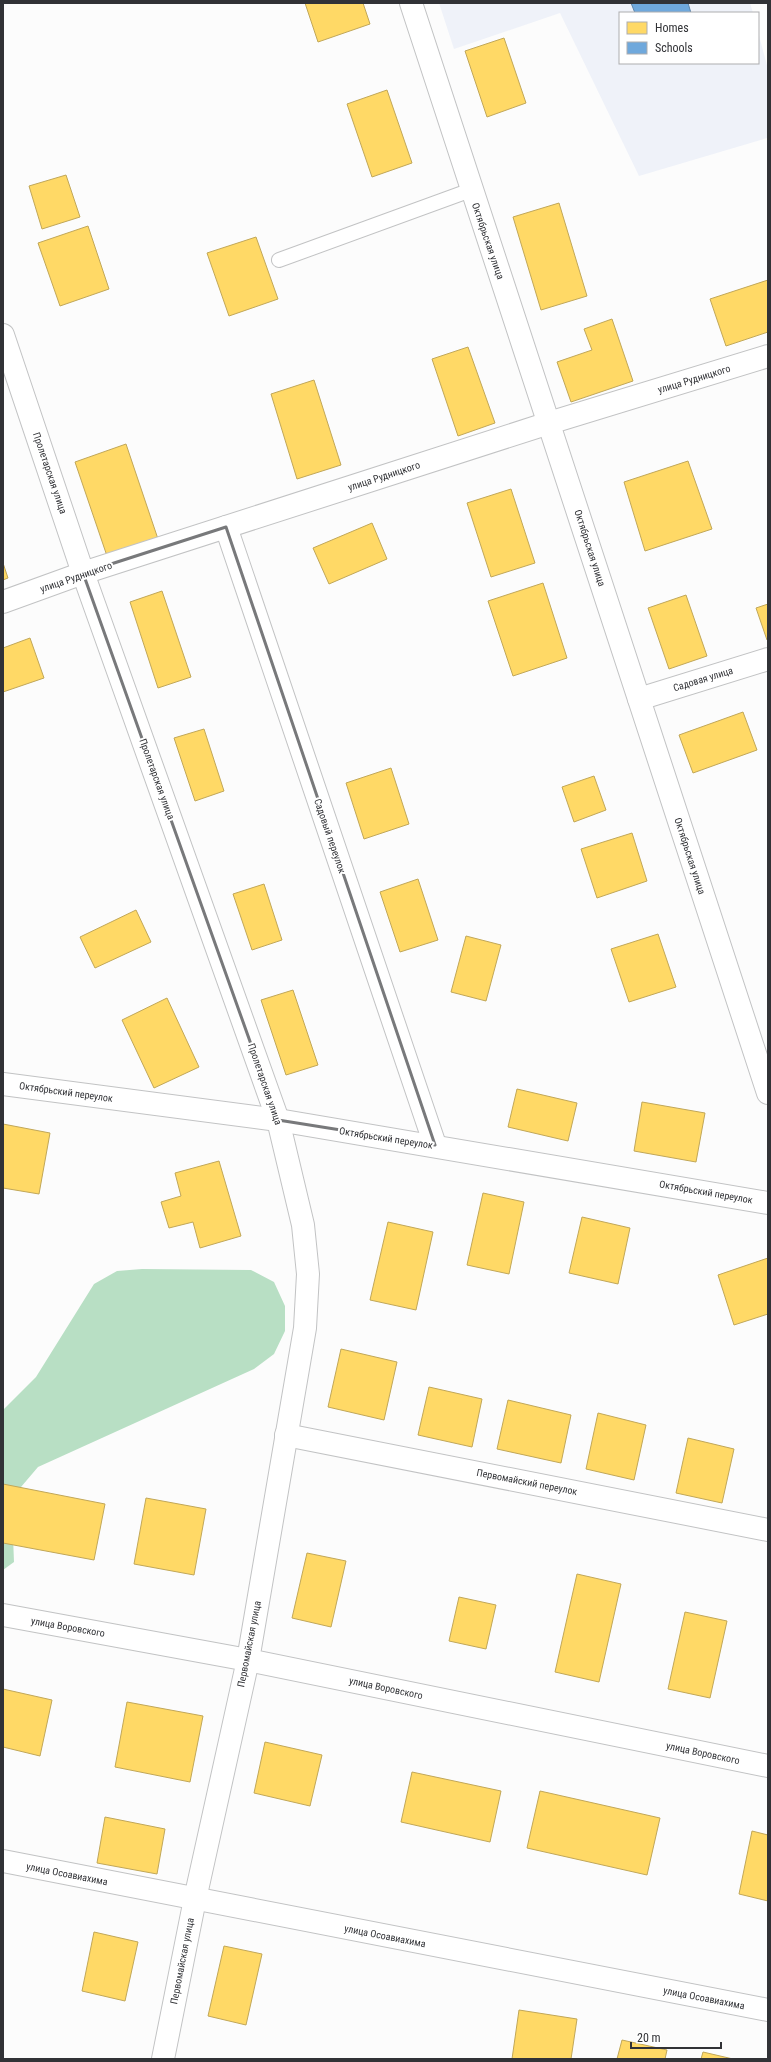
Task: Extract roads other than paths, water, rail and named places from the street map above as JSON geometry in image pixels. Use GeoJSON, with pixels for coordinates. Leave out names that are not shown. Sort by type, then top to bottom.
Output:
{"type":"FeatureCollection","features":[{"type":"Feature","properties":{"kind":"street","name":"Октябрьская улица"},"geometry":{"type":"LineString","coordinates":[[411,3],[768,1093]]}},
{"type":"Feature","properties":{"kind":"street","name":"Пролетарская улица"},"geometry":{"type":"LineString","coordinates":[[3,335],[84,574],[278,1120],[303,1225]]}},
{"type":"Feature","properties":{"kind":"street","name":"улица Рудницкого"},"geometry":{"type":"LineString","coordinates":[[3,602],[226,527],[549,423],[768,356]]}},
{"type":"Feature","properties":{"kind":"street","name":"Садовый переулок"},"geometry":{"type":"LineString","coordinates":[[226,527],[435,1145]]}},
{"type":"Feature","properties":{"kind":"street","name":"Садовая улица"},"geometry":{"type":"LineString","coordinates":[[639,699],[768,659]]}},
{"type":"Feature","properties":{"kind":"street","name":"Октябрьский переулок"},"geometry":{"type":"LineString","coordinates":[[3,1084],[278,1120],[435,1145],[768,1203]]}},
{"type":"Feature","properties":{"kind":"street","name":"Первомайская улица"},"geometry":{"type":"LineString","coordinates":[[163,2059],[195,1899],[248,1660],[305,1328],[308,1274],[303,1225]]}},
{"type":"Feature","properties":{"kind":"street","name":"Первомайский переулок"},"geometry":{"type":"LineString","coordinates":[[286,1435],[768,1530]]}},
{"type":"Feature","properties":{"kind":"street","name":"улица Воровского"},"geometry":{"type":"LineString","coordinates":[[3,1615],[248,1660],[768,1766]]}},
{"type":"Feature","properties":{"kind":"street","name":"улица Осоавиахима"},"geometry":{"type":"LineString","coordinates":[[3,1861],[768,2010]]}},
{"type":"Feature","properties":{"kind":"lane"},"geometry":{"type":"LineString","coordinates":[[279,260],[471,190]]}}]}
